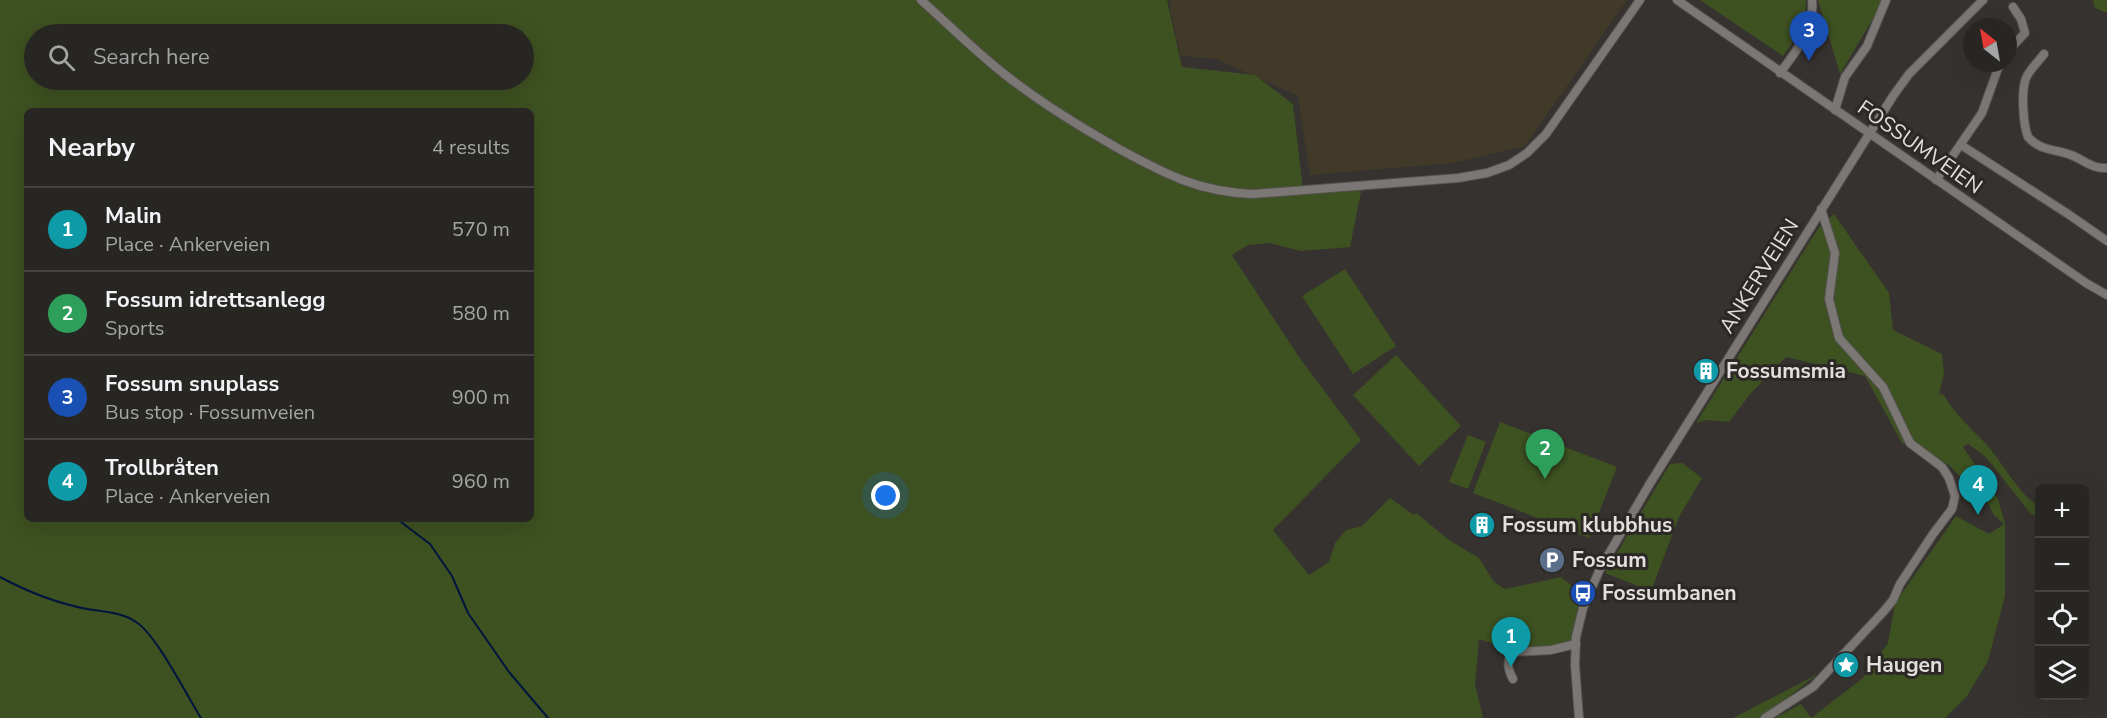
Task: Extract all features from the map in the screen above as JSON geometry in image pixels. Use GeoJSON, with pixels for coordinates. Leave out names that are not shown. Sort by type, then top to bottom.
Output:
{"type":"FeatureCollection","features":[{"type":"Feature","properties":{"kind":"street"},"geometry":{"type":"LineString","coordinates":[[921,0],[1002,72],[1101,138],[1159,171],[1191,184],[1233,193],[1253,194],[1458,178],[1487,173],[1509,165],[1527,153],[1546,134],[1640,0]]}},
{"type":"Feature","properties":{"kind":"street","name":"FOSSUMVEIEN"},"geometry":{"type":"LineString","coordinates":[[1677,0],[2086,283],[2107,295]]}},
{"type":"Feature","properties":{"kind":"street"},"geometry":{"type":"LineString","coordinates":[[1780,73],[1809,29],[1812,18],[1812,0]]}},
{"type":"Feature","properties":{"kind":"street"},"geometry":{"type":"LineString","coordinates":[[1835,110],[1845,77],[1867,46],[1886,0]]}},
{"type":"Feature","properties":{"kind":"street","name":"ANKERVEIEN"},"geometry":{"type":"LineString","coordinates":[[1579,718],[1576,644],[1582,608],[1600,569],[1649,485],[1869,133],[1909,74],[1983,0]]}},
{"type":"Feature","properties":{"kind":"street"},"geometry":{"type":"LineString","coordinates":[[2013,7],[2021,19],[2025,33],[2017,41]]}},
{"type":"Feature","properties":{"kind":"street"},"geometry":{"type":"LineString","coordinates":[[2044,54],[2025,82],[2024,114],[2028,137],[2039,147],[2073,156],[2096,168],[2107,168]]}},
{"type":"Feature","properties":{"kind":"street"},"geometry":{"type":"LineString","coordinates":[[1936,180],[1982,112],[1997,72]]}},
{"type":"Feature","properties":{"kind":"street"},"geometry":{"type":"LineString","coordinates":[[1960,145],[2107,241]]}},
{"type":"Feature","properties":{"kind":"street","name":"ANKERVEIEN"},"geometry":{"type":"LineString","coordinates":[[1765,718],[1814,687],[1884,611],[1933,534],[1952,509],[1955,495],[1942,467],[1911,443],[1883,387],[1839,338],[1829,299],[1835,253],[1821,209]]}},
{"type":"Feature","properties":{"kind":"street"},"geometry":{"type":"LineString","coordinates":[[1513,679],[1509,673],[1510,655],[1513,652],[1551,650],[1576,644]]}},
{"type":"Feature","properties":{"kind":"shaded area"},"geometry":{"type":"Polygon","coordinates":[[[1170,0],[1627,0],[1525,146],[1452,163],[1310,175],[1298,96],[1216,59],[1181,56],[1170,0]]]}},
{"type":"Feature","properties":{"kind":"green space"},"geometry":{"type":"Polygon","coordinates":[[[0,0],[1167,0],[1182,67],[1255,75],[1293,104],[1303,190],[1362,187],[1350,247],[1301,251],[1269,243],[1248,245],[1232,255],[1299,357],[1361,440],[1273,530],[1309,575],[1329,562],[1335,543],[1346,530],[1362,526],[1390,498],[1414,515],[1416,513],[1449,540],[1479,558],[1494,582],[1505,589],[1561,577],[1582,594],[1571,643],[1548,649],[1506,648],[1479,639],[1475,684],[1483,718],[0,718],[0,0]]]}},
{"type":"Feature","properties":{"kind":"green space"},"geometry":{"type":"Polygon","coordinates":[[[1700,0],[1806,0],[1805,25],[1783,56],[1700,0]]]}},
{"type":"Feature","properties":{"kind":"green space"},"geometry":{"type":"Polygon","coordinates":[[[1818,0],[1881,0],[1878,10],[1840,74],[1818,0]]]}},
{"type":"Feature","properties":{"kind":"green space"},"geometry":{"type":"Polygon","coordinates":[[[2093,0],[2107,0],[2107,13],[2095,8],[2093,0]]]}},
{"type":"Feature","properties":{"kind":"green space"},"geometry":{"type":"Polygon","coordinates":[[[1834,214],[1889,293],[1893,330],[1942,354],[1944,374],[1939,394],[1944,395],[1958,415],[1993,452],[2018,487],[2035,503],[2035,516],[2030,513],[1986,457],[1968,444],[1963,447],[1998,499],[2005,524],[2005,596],[1988,661],[1967,696],[1945,718],[1811,718],[1863,678],[1888,643],[1895,603],[1956,516],[1989,534],[2004,524],[1994,515],[1986,500],[1949,465],[1902,443],[1865,376],[1786,357],[1751,393],[1729,422],[1707,420],[1696,423],[1819,227],[1834,214]]]}},
{"type":"Feature","properties":{"kind":"green space"},"geometry":{"type":"Polygon","coordinates":[[[1345,269],[1396,346],[1353,374],[1302,296],[1345,269]]]}},
{"type":"Feature","properties":{"kind":"green space"},"geometry":{"type":"Polygon","coordinates":[[[1396,355],[1461,426],[1419,466],[1353,395],[1396,355]]]}},
{"type":"Feature","properties":{"kind":"green space"},"geometry":{"type":"Polygon","coordinates":[[[1500,422],[1617,467],[1589,538],[1473,493],[1500,422]]]}},
{"type":"Feature","properties":{"kind":"green space"},"geometry":{"type":"Polygon","coordinates":[[[1468,435],[1486,442],[1468,489],[1449,482],[1468,435]]]}},
{"type":"Feature","properties":{"kind":"green space"},"geometry":{"type":"Polygon","coordinates":[[[1682,463],[1702,478],[1679,517],[1651,591],[1605,573],[1670,464],[1682,463]]]}},
{"type":"Feature","properties":{"kind":"green space"},"geometry":{"type":"Polygon","coordinates":[[[1818,674],[1761,718],[1733,718],[1818,674]]]}},
{"type":"Feature","properties":{"kind":"green space"},"geometry":{"type":"Polygon","coordinates":[[[1801,704],[1811,718],[1775,718],[1801,704]]]}},
{"type":"Feature","properties":{"kind":"waterway"},"geometry":{"type":"LineString","coordinates":[[401,522],[430,544],[452,576],[468,613],[509,672],[548,718]]}},
{"type":"Feature","properties":{"kind":"waterway"},"geometry":{"type":"LineString","coordinates":[[0,577],[53,600],[76,607],[119,614],[136,622],[162,652],[201,718]]}},
{"type":"Feature","properties":{"kind":"place","name":"Fossum snuplass"},"geometry":{"type":"Point","coordinates":[1809,61]}},
{"type":"Feature","properties":{"kind":"place","name":"Fossumsmia"},"geometry":{"type":"Point","coordinates":[1706,371]}},
{"type":"Feature","properties":{"kind":"place","name":"Fossum idrettsanlegg"},"geometry":{"type":"Point","coordinates":[1545,479]}},
{"type":"Feature","properties":{"kind":"place","name":"Trollbråten"},"geometry":{"type":"Point","coordinates":[1978,515]}},
{"type":"Feature","properties":{"kind":"place","name":"Fossum klubbhus"},"geometry":{"type":"Point","coordinates":[1482,525]}},
{"type":"Feature","properties":{"kind":"place","name":"Fossum"},"geometry":{"type":"Point","coordinates":[1552,560]}},
{"type":"Feature","properties":{"kind":"place","name":"Fossumbanen"},"geometry":{"type":"Point","coordinates":[1583,593]}},
{"type":"Feature","properties":{"kind":"place","name":"Haugen"},"geometry":{"type":"Point","coordinates":[1846,665]}},
{"type":"Feature","properties":{"kind":"place","name":"Malin"},"geometry":{"type":"Point","coordinates":[1511,667]}}]}
